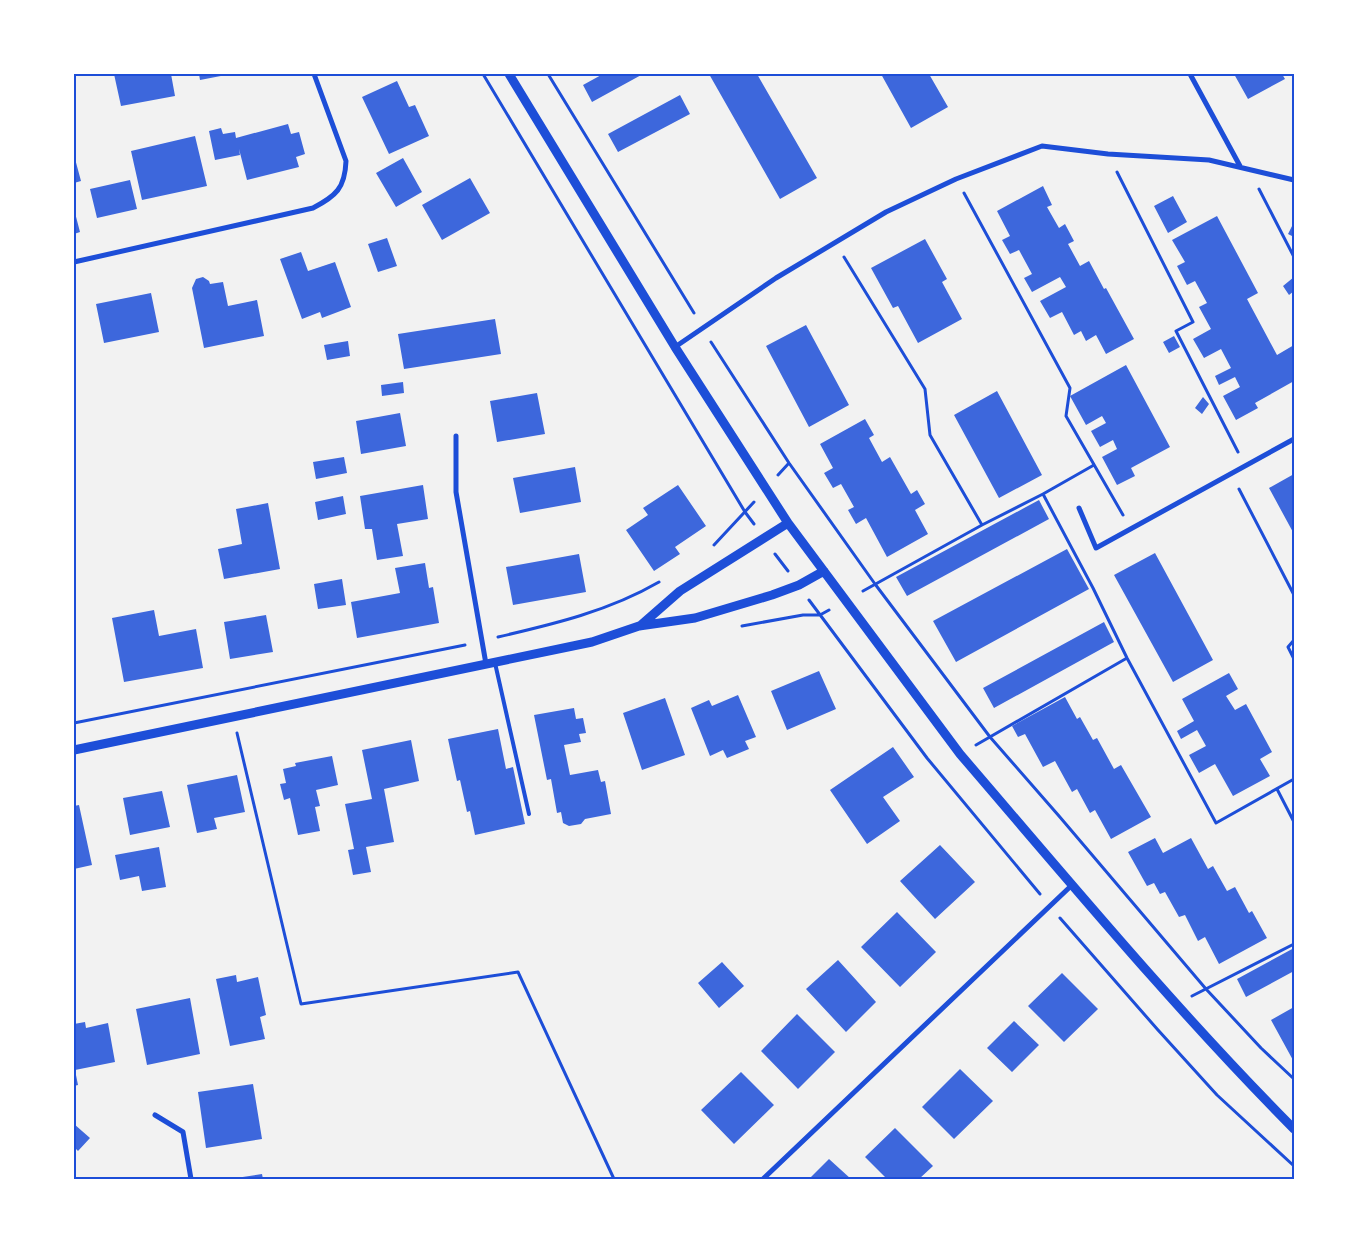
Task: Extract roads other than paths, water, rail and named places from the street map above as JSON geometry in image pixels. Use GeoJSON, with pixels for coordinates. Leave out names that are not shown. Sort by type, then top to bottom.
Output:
{"type":"FeatureCollection","features":[{"type":"Feature","properties":{"kind":"street"},"geometry":{"type":"LineString","coordinates":[[74,262],[313,208],[328,200],[340,189],[345,174],[346,161],[314,74]]}},
{"type":"Feature","properties":{"kind":"street"},"geometry":{"type":"LineString","coordinates":[[509,74],[675,347],[788,523],[960,754],[1176,1004],[1236,1071],[1294,1129]]}},
{"type":"Feature","properties":{"kind":"street"},"geometry":{"type":"LineString","coordinates":[[1190,74],[1240,166]]}},
{"type":"Feature","properties":{"kind":"street"},"geometry":{"type":"LineString","coordinates":[[675,347],[776,278],[886,212],[956,179],[1042,146],[1108,154],[1209,160],[1294,180]]}},
{"type":"Feature","properties":{"kind":"street"},"geometry":{"type":"LineString","coordinates":[[456,436],[456,492],[482,641],[490,664]]}},
{"type":"Feature","properties":{"kind":"street"},"geometry":{"type":"LineString","coordinates":[[1078,508],[1096,548],[1294,439]]}},
{"type":"Feature","properties":{"kind":"street"},"geometry":{"type":"LineString","coordinates":[[639,626],[680,591],[788,523]]}},
{"type":"Feature","properties":{"kind":"street"},"geometry":{"type":"LineString","coordinates":[[74,750],[592,642],[639,626],[695,618],[799,585],[824,571]]}},
{"type":"Feature","properties":{"kind":"street"},"geometry":{"type":"LineString","coordinates":[[763,1179],[1072,884]]}},
{"type":"Feature","properties":{"kind":"street"},"geometry":{"type":"LineString","coordinates":[[155,1115],[183,1132],[192,1179]]}},
{"type":"Feature","properties":{"kind":"lane"},"geometry":{"type":"LineString","coordinates":[[490,664],[529,814]]}}]}
